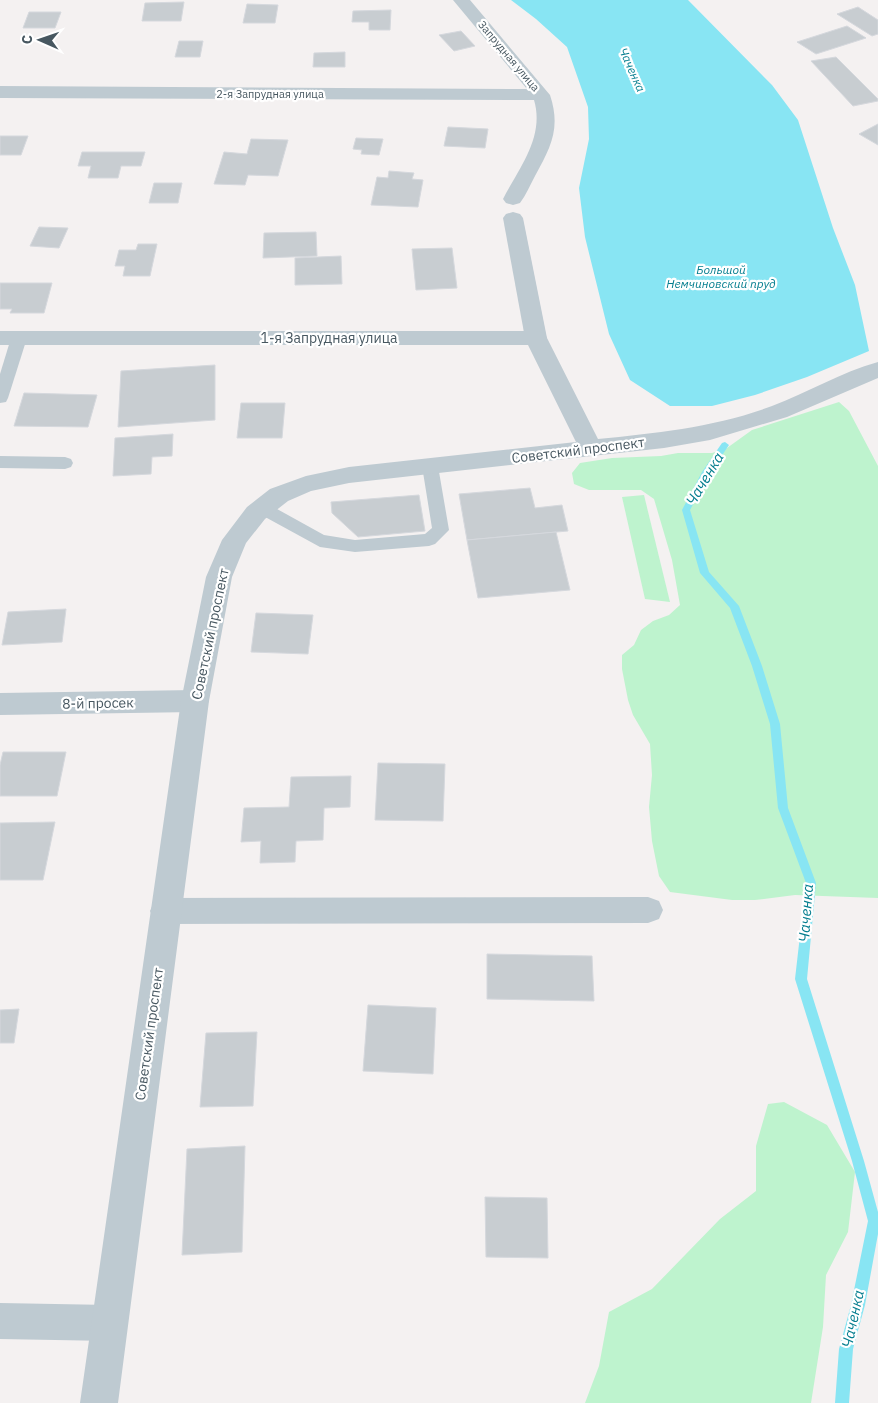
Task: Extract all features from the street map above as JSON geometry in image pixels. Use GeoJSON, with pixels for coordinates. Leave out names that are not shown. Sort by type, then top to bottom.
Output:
{"type":"FeatureCollection","features":[{"type":"Feature","properties":{"kind":"street","name":"Запрудная улица"},"geometry":{"type":"LineString","coordinates":[[461,0],[541,95],[547,107],[548,124],[542,144],[513,208],[536,338]]}},
{"type":"Feature","properties":{"kind":"street","name":"2-я Запрудная улица"},"geometry":{"type":"LineString","coordinates":[[0,92],[541,95]]}},
{"type":"Feature","properties":{"kind":"street","name":"1-я Запрудная улица"},"geometry":{"type":"LineString","coordinates":[[9,338],[536,338]]}},
{"type":"Feature","properties":{"kind":"street"},"geometry":{"type":"LineString","coordinates":[[536,338],[591,448]]}},
{"type":"Feature","properties":{"kind":"street","name":"Советский проспект"},"geometry":{"type":"LineString","coordinates":[[99,1403],[195,701],[220,577],[235,540],[262,508],[279,495],[306,484],[349,475],[664,440],[710,432],[779,412],[878,369]]}},
{"type":"Feature","properties":{"kind":"street","name":"8-й просек"},"geometry":{"type":"LineString","coordinates":[[0,704],[195,701]]}},
{"type":"Feature","properties":{"kind":"street"},"geometry":{"type":"LineString","coordinates":[[165,910],[648,910]]}},
{"type":"Feature","properties":{"kind":"street"},"geometry":{"type":"LineString","coordinates":[[0,1321],[110,1323]]}},
{"type":"Feature","properties":{"kind":"lane"},"geometry":{"type":"LineString","coordinates":[[0,398],[9,338]]}},
{"type":"Feature","properties":{"kind":"lane"},"geometry":{"type":"LineString","coordinates":[[0,462],[65,463]]}},
{"type":"Feature","properties":{"kind":"lane"},"geometry":{"type":"LineString","coordinates":[[262,508],[320,542],[355,546],[429,540],[441,530],[430,466]]}},
{"type":"Feature","properties":{"kind":"green space"},"geometry":{"type":"Polygon","coordinates":[[[839,402],[849,411],[878,466],[878,898],[795,895],[755,900],[732,900],[670,892],[659,876],[652,841],[649,807],[652,775],[650,744],[633,715],[628,700],[622,669],[622,655],[634,645],[641,630],[653,621],[669,615],[680,605],[672,560],[654,499],[641,490],[589,490],[574,484],[572,473],[580,463],[612,458],[661,456],[678,453],[712,453],[727,448],[752,430],[839,402]]]}},
{"type":"Feature","properties":{"kind":"green space"},"geometry":{"type":"Polygon","coordinates":[[[644,495],[670,602],[645,599],[622,497],[644,495]]]}},
{"type":"Feature","properties":{"kind":"green space"},"geometry":{"type":"Polygon","coordinates":[[[784,1102],[827,1125],[855,1172],[848,1232],[826,1275],[823,1327],[811,1403],[585,1403],[599,1366],[609,1312],[652,1289],[720,1219],[756,1191],[756,1146],[768,1104],[784,1102]]]}},
{"type":"Feature","properties":{"kind":"water","name":"Большой Немчиновский пруд"},"geometry":{"type":"Polygon","coordinates":[[[511,0],[688,0],[772,85],[798,120],[833,228],[855,285],[869,351],[807,377],[755,395],[712,406],[670,406],[630,380],[609,334],[585,237],[579,188],[589,139],[588,107],[567,47],[536,19],[511,0]]]}},
{"type":"Feature","properties":{"kind":"building"},"geometry":{"type":"Polygon","coordinates":[[[184,2],[181,21],[142,21],[145,3],[184,2]]]}},
{"type":"Feature","properties":{"kind":"building"},"geometry":{"type":"Polygon","coordinates":[[[247,4],[278,5],[275,23],[243,23],[247,4]]]}},
{"type":"Feature","properties":{"kind":"building"},"geometry":{"type":"Polygon","coordinates":[[[858,7],[878,20],[878,34],[872,36],[837,14],[858,7]]]}},
{"type":"Feature","properties":{"kind":"building"},"geometry":{"type":"Polygon","coordinates":[[[391,10],[390,30],[369,30],[369,22],[352,22],[353,11],[391,10]]]}},
{"type":"Feature","properties":{"kind":"building"},"geometry":{"type":"Polygon","coordinates":[[[29,12],[61,12],[55,28],[23,28],[29,12]]]}},
{"type":"Feature","properties":{"kind":"building"},"geometry":{"type":"Polygon","coordinates":[[[847,26],[866,38],[816,54],[797,42],[847,26]]]}},
{"type":"Feature","properties":{"kind":"building"},"geometry":{"type":"Polygon","coordinates":[[[461,31],[475,46],[454,51],[439,35],[461,31]]]}},
{"type":"Feature","properties":{"kind":"building"},"geometry":{"type":"Polygon","coordinates":[[[179,41],[203,41],[200,57],[175,57],[179,41]]]}},
{"type":"Feature","properties":{"kind":"building"},"geometry":{"type":"Polygon","coordinates":[[[345,52],[345,67],[313,67],[314,53],[345,52]]]}},
{"type":"Feature","properties":{"kind":"building"},"geometry":{"type":"Polygon","coordinates":[[[836,57],[878,101],[853,106],[811,61],[836,57]]]}},
{"type":"Feature","properties":{"kind":"building"},"geometry":{"type":"Polygon","coordinates":[[[878,124],[878,145],[859,134],[878,124]]]}},
{"type":"Feature","properties":{"kind":"building"},"geometry":{"type":"Polygon","coordinates":[[[448,127],[488,129],[485,148],[444,146],[448,127]]]}},
{"type":"Feature","properties":{"kind":"building"},"geometry":{"type":"Polygon","coordinates":[[[0,136],[28,136],[21,155],[0,155],[0,136]]]}},
{"type":"Feature","properties":{"kind":"building"},"geometry":{"type":"Polygon","coordinates":[[[356,138],[383,139],[379,155],[361,154],[362,150],[353,149],[356,138]]]}},
{"type":"Feature","properties":{"kind":"building"},"geometry":{"type":"Polygon","coordinates":[[[251,139],[288,140],[278,176],[248,175],[245,185],[214,184],[224,152],[247,154],[251,139]]]}},
{"type":"Feature","properties":{"kind":"building"},"geometry":{"type":"Polygon","coordinates":[[[82,152],[145,152],[141,166],[121,166],[118,178],[88,178],[91,166],[78,166],[82,152]]]}},
{"type":"Feature","properties":{"kind":"building"},"geometry":{"type":"Polygon","coordinates":[[[389,171],[414,173],[412,179],[423,180],[418,207],[371,205],[377,177],[388,178],[389,171]]]}},
{"type":"Feature","properties":{"kind":"building"},"geometry":{"type":"Polygon","coordinates":[[[154,183],[182,183],[178,203],[149,203],[154,183]]]}},
{"type":"Feature","properties":{"kind":"building"},"geometry":{"type":"Polygon","coordinates":[[[39,227],[68,228],[59,248],[30,246],[39,227]]]}},
{"type":"Feature","properties":{"kind":"building"},"geometry":{"type":"Polygon","coordinates":[[[316,232],[317,256],[263,258],[264,233],[316,232]]]}},
{"type":"Feature","properties":{"kind":"building"},"geometry":{"type":"Polygon","coordinates":[[[138,244],[157,244],[150,276],[123,276],[125,266],[115,266],[119,250],[136,250],[138,244]]]}},
{"type":"Feature","properties":{"kind":"building"},"geometry":{"type":"Polygon","coordinates":[[[452,248],[457,288],[416,290],[412,249],[452,248]]]}},
{"type":"Feature","properties":{"kind":"building"},"geometry":{"type":"Polygon","coordinates":[[[341,256],[342,284],[295,285],[295,258],[341,256]]]}},
{"type":"Feature","properties":{"kind":"building"},"geometry":{"type":"Polygon","coordinates":[[[0,283],[52,283],[44,313],[10,313],[12,309],[0,309],[0,283]]]}},
{"type":"Feature","properties":{"kind":"building"},"geometry":{"type":"Polygon","coordinates":[[[215,365],[215,420],[118,427],[121,371],[215,365]]]}},
{"type":"Feature","properties":{"kind":"building"},"geometry":{"type":"Polygon","coordinates":[[[24,393],[97,395],[88,427],[14,426],[24,393]]]}},
{"type":"Feature","properties":{"kind":"building"},"geometry":{"type":"Polygon","coordinates":[[[241,403],[285,403],[282,438],[237,438],[241,403]]]}},
{"type":"Feature","properties":{"kind":"building"},"geometry":{"type":"Polygon","coordinates":[[[173,434],[172,456],[152,457],[151,474],[113,476],[115,438],[173,434]]]}},
{"type":"Feature","properties":{"kind":"building"},"geometry":{"type":"Polygon","coordinates":[[[530,488],[535,508],[562,505],[568,531],[467,540],[459,494],[530,488]]]}},
{"type":"Feature","properties":{"kind":"building"},"geometry":{"type":"Polygon","coordinates":[[[419,495],[425,531],[358,537],[332,513],[331,502],[419,495]]]}},
{"type":"Feature","properties":{"kind":"building"},"geometry":{"type":"Polygon","coordinates":[[[556,532],[570,590],[478,598],[467,540],[556,532]]]}},
{"type":"Feature","properties":{"kind":"building"},"geometry":{"type":"Polygon","coordinates":[[[66,609],[62,642],[2,645],[8,612],[66,609]]]}},
{"type":"Feature","properties":{"kind":"building"},"geometry":{"type":"Polygon","coordinates":[[[256,613],[313,615],[308,654],[251,652],[256,613]]]}},
{"type":"Feature","properties":{"kind":"building"},"geometry":{"type":"Polygon","coordinates":[[[3,752],[66,752],[57,796],[0,796],[0,765],[3,752]]]}},
{"type":"Feature","properties":{"kind":"building"},"geometry":{"type":"Polygon","coordinates":[[[378,763],[445,764],[443,821],[375,820],[378,763]]]}},
{"type":"Feature","properties":{"kind":"building"},"geometry":{"type":"Polygon","coordinates":[[[351,776],[350,807],[324,808],[323,840],[296,841],[295,862],[260,863],[261,841],[241,842],[244,808],[289,807],[291,777],[351,776]]]}},
{"type":"Feature","properties":{"kind":"building"},"geometry":{"type":"Polygon","coordinates":[[[55,822],[43,880],[0,880],[0,823],[55,822]]]}},
{"type":"Feature","properties":{"kind":"building"},"geometry":{"type":"Polygon","coordinates":[[[487,954],[592,956],[594,1001],[487,999],[487,954]]]}},
{"type":"Feature","properties":{"kind":"building"},"geometry":{"type":"Polygon","coordinates":[[[368,1005],[436,1008],[433,1074],[363,1071],[368,1005]]]}},
{"type":"Feature","properties":{"kind":"building"},"geometry":{"type":"Polygon","coordinates":[[[19,1009],[14,1043],[0,1043],[0,1010],[19,1009]]]}},
{"type":"Feature","properties":{"kind":"building"},"geometry":{"type":"Polygon","coordinates":[[[257,1032],[253,1106],[200,1107],[206,1033],[257,1032]]]}},
{"type":"Feature","properties":{"kind":"building"},"geometry":{"type":"Polygon","coordinates":[[[245,1146],[242,1252],[182,1255],[187,1149],[245,1146]]]}},
{"type":"Feature","properties":{"kind":"building"},"geometry":{"type":"Polygon","coordinates":[[[485,1197],[547,1198],[548,1258],[486,1257],[485,1197]]]}},
{"type":"Feature","properties":{"kind":"waterway","name":"Чаченка"},"geometry":{"type":"LineString","coordinates":[[725,445],[706,472],[686,510],[705,573],[734,606],[757,666],[775,724],[783,808],[811,883],[801,979],[858,1161],[874,1221],[858,1305],[846,1349],[842,1403]]}}]}
